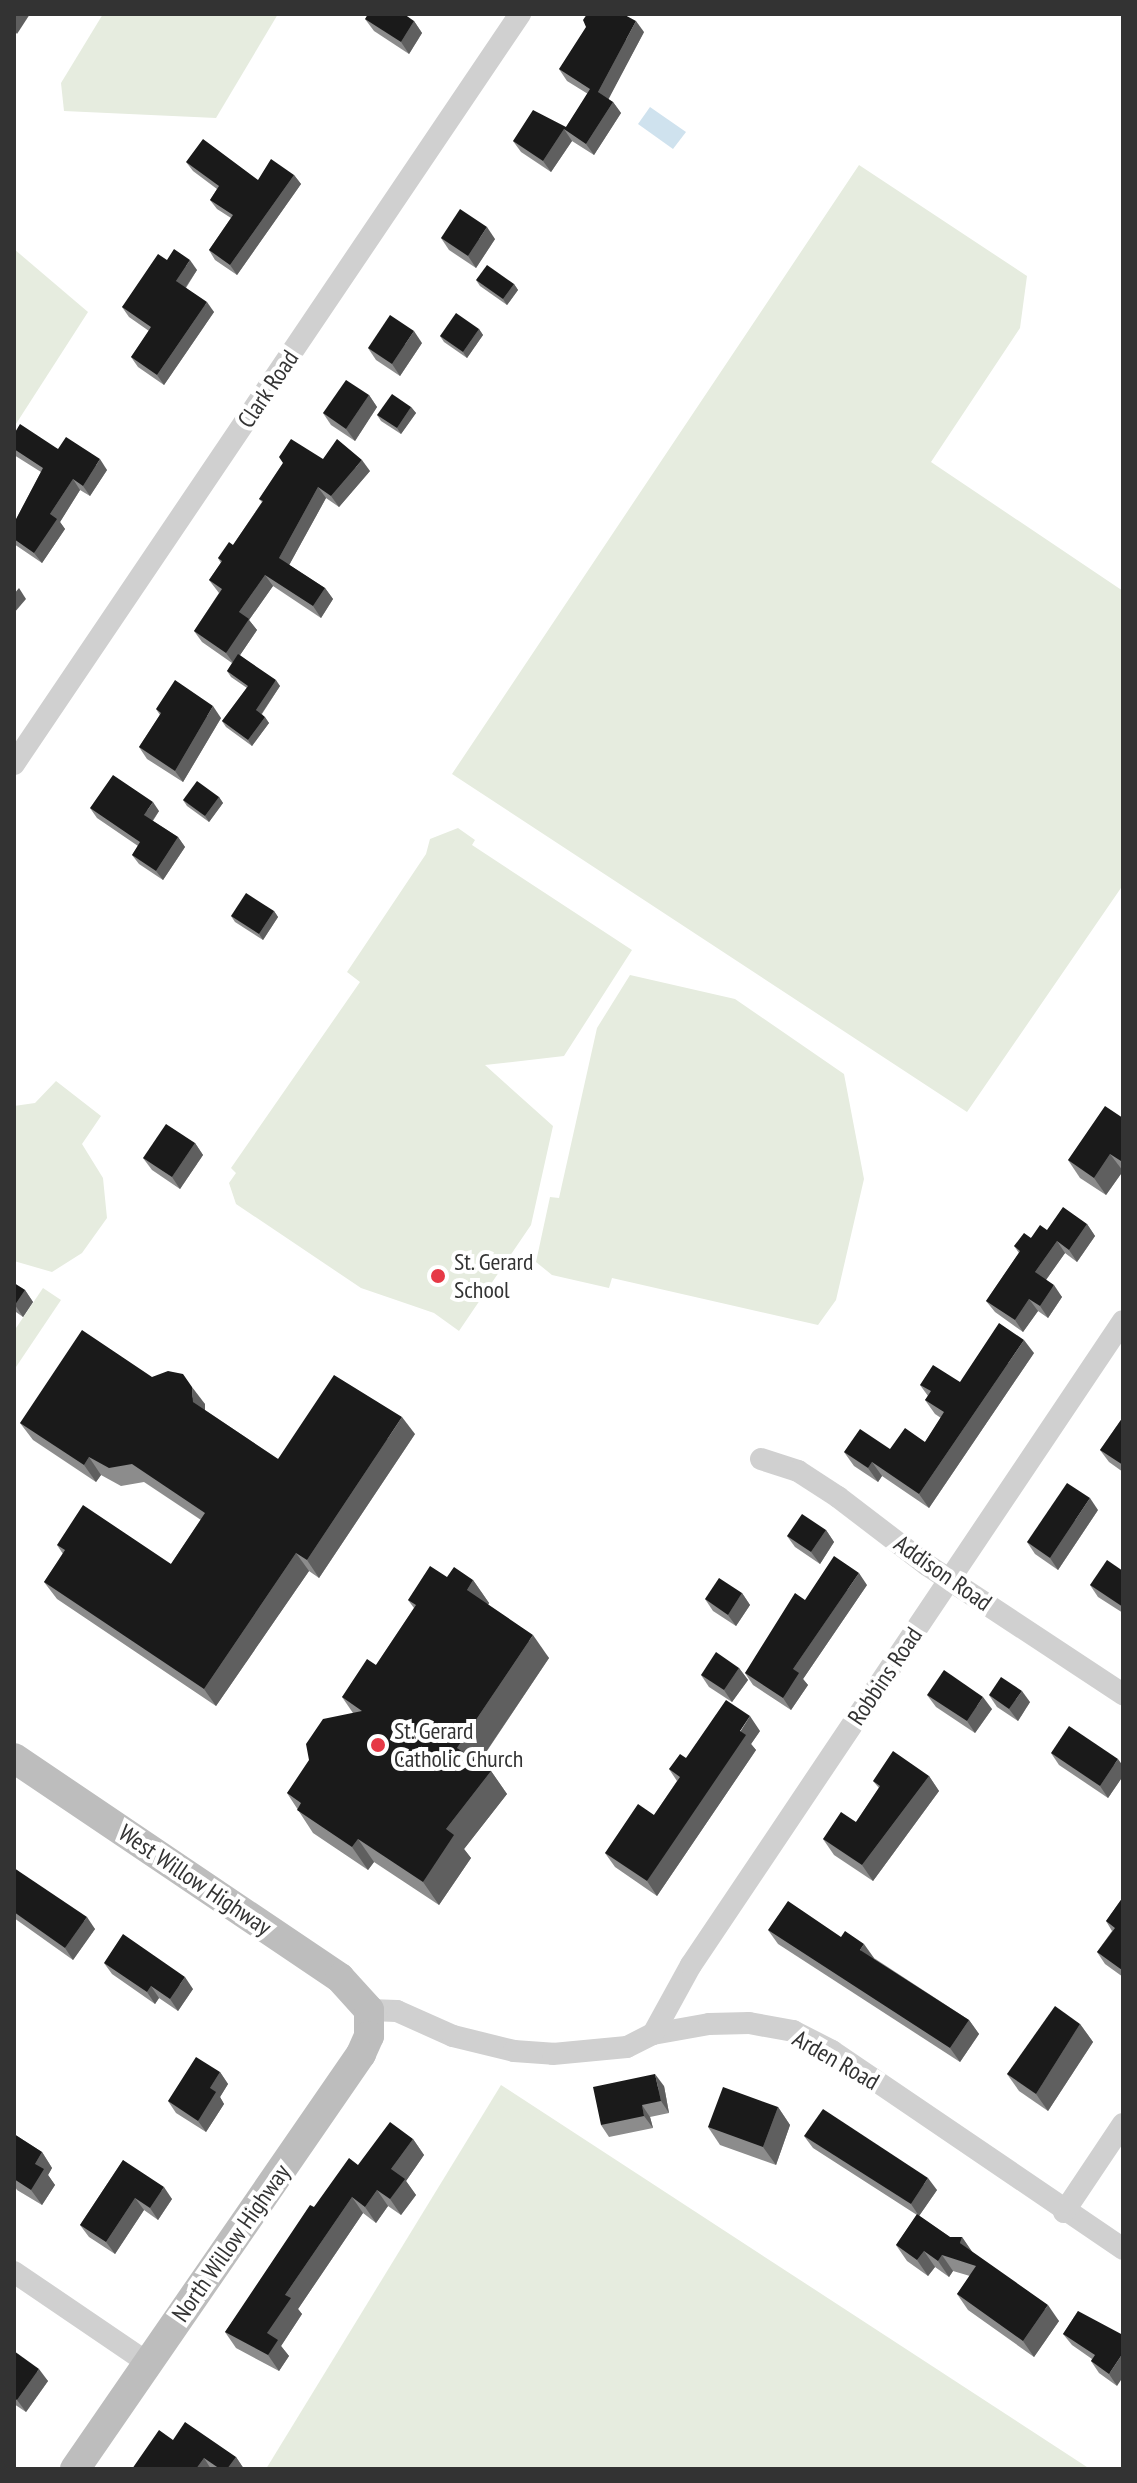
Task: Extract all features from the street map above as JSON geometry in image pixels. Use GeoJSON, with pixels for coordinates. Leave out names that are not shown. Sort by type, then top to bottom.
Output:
{"type":"FeatureCollection","features":[{"type":"Feature","properties":{"kind":"street","name":"Clark Road"},"geometry":{"type":"LineString","coordinates":[[14,764],[520,14]]}},
{"type":"Feature","properties":{"kind":"street","name":"Robbins Road"},"geometry":{"type":"LineString","coordinates":[[653,2034],[691,1965],[1123,1321]]}},
{"type":"Feature","properties":{"kind":"street","name":"Addison Road"},"geometry":{"type":"LineString","coordinates":[[761,1459],[798,1471],[950,1579],[1123,1694]]}},
{"type":"Feature","properties":{"kind":"street","name":"West Willow Highway"},"geometry":{"type":"LineString","coordinates":[[14,1758],[340,1978],[369,2010]]}},
{"type":"Feature","properties":{"kind":"street","name":"Arden Road"},"geometry":{"type":"LineString","coordinates":[[369,2010],[397,2011],[453,2036],[514,2051],[586,2053],[627,2047],[653,2034],[709,2024],[749,2023],[793,2031],[832,2051],[1064,2212],[1123,2249]]}},
{"type":"Feature","properties":{"kind":"street","name":"North Willow Highway"},"geometry":{"type":"LineString","coordinates":[[75,2469],[361,2054],[369,2036],[369,2010]]}},
{"type":"Feature","properties":{"kind":"street"},"geometry":{"type":"LineString","coordinates":[[1064,2212],[1123,2124]]}},
{"type":"Feature","properties":{"kind":"street"},"geometry":{"type":"LineString","coordinates":[[14,2272],[148,2363]]}},
{"type":"Feature","properties":{"kind":"shaded area"},"geometry":{"type":"Polygon","coordinates":[[[103,14],[278,14],[216,118],[64,111],[61,83],[103,14]]]}},
{"type":"Feature","properties":{"kind":"shaded area"},"geometry":{"type":"Polygon","coordinates":[[[859,165],[1027,276],[1020,328],[931,462],[1123,591],[1123,885],[967,1112],[452,774],[859,165]]]}},
{"type":"Feature","properties":{"kind":"shaded area"},"geometry":{"type":"Polygon","coordinates":[[[14,249],[88,312],[14,427],[14,249]]]}},
{"type":"Feature","properties":{"kind":"shaded area"},"geometry":{"type":"Polygon","coordinates":[[[458,828],[475,840],[472,845],[632,950],[564,1056],[485,1065],[553,1126],[531,1225],[459,1331],[434,1313],[361,1288],[236,1204],[229,1183],[236,1173],[231,1168],[360,982],[347,972],[426,854],[430,839],[458,828]]]}},
{"type":"Feature","properties":{"kind":"shaded area"},"geometry":{"type":"Polygon","coordinates":[[[630,975],[735,999],[844,1074],[864,1179],[836,1300],[818,1325],[612,1278],[609,1288],[552,1275],[536,1262],[550,1197],[559,1198],[597,1028],[630,975]]]}},
{"type":"Feature","properties":{"kind":"shaded area"},"geometry":{"type":"Polygon","coordinates":[[[56,1081],[101,1116],[82,1144],[103,1178],[107,1218],[82,1253],[52,1272],[14,1261],[14,1106],[35,1103],[56,1081]]]}},
{"type":"Feature","properties":{"kind":"shaded area"},"geometry":{"type":"Polygon","coordinates":[[[43,1288],[61,1300],[16,1367],[14,1331],[43,1288]]]}},
{"type":"Feature","properties":{"kind":"shaded area"},"geometry":{"type":"Polygon","coordinates":[[[501,2085],[1090,2469],[266,2469],[501,2085]]]}},
{"type":"Feature","properties":{"kind":"water"},"geometry":{"type":"Polygon","coordinates":[[[650,107],[686,132],[673,149],[638,124],[650,107]]]}},
{"type":"Feature","properties":{"kind":"building"},"geometry":{"type":"Polygon","coordinates":[[[368,14],[404,14],[414,21],[401,42],[365,19],[368,14]]]}},
{"type":"Feature","properties":{"kind":"building"},"geometry":{"type":"Polygon","coordinates":[[[587,14],[623,14],[636,21],[598,92],[613,102],[586,144],[564,129],[543,161],[513,141],[533,110],[566,127],[590,89],[559,69],[586,27],[583,20],[587,14]]]}},
{"type":"Feature","properties":{"kind":"building"},"geometry":{"type":"Polygon","coordinates":[[[203,139],[258,180],[271,159],[294,175],[230,265],[209,250],[233,215],[210,200],[219,186],[186,162],[203,139]]]}},
{"type":"Feature","properties":{"kind":"building"},"geometry":{"type":"Polygon","coordinates":[[[460,209],[487,227],[468,256],[441,238],[460,209]]]}},
{"type":"Feature","properties":{"kind":"building"},"geometry":{"type":"Polygon","coordinates":[[[174,249],[190,260],[176,281],[207,302],[157,375],[131,357],[151,327],[122,307],[158,254],[167,260],[174,249]]]}},
{"type":"Feature","properties":{"kind":"building"},"geometry":{"type":"Polygon","coordinates":[[[487,265],[514,284],[503,299],[476,280],[487,265]]]}},
{"type":"Feature","properties":{"kind":"building"},"geometry":{"type":"Polygon","coordinates":[[[456,313],[479,329],[463,352],[440,336],[456,313]]]}},
{"type":"Feature","properties":{"kind":"building"},"geometry":{"type":"Polygon","coordinates":[[[390,315],[414,331],[392,364],[368,348],[390,315]]]}},
{"type":"Feature","properties":{"kind":"building"},"geometry":{"type":"Polygon","coordinates":[[[346,380],[369,395],[346,429],[323,413],[346,380]]]}},
{"type":"Feature","properties":{"kind":"building"},"geometry":{"type":"Polygon","coordinates":[[[392,394],[411,407],[397,428],[377,415],[392,394]]]}},
{"type":"Feature","properties":{"kind":"building"},"geometry":{"type":"Polygon","coordinates":[[[20,424],[58,449],[66,437],[100,459],[83,486],[73,479],[50,514],[57,519],[34,553],[14,539],[14,523],[43,468],[14,449],[14,434],[20,424]]]}},
{"type":"Feature","properties":{"kind":"building"},"geometry":{"type":"Polygon","coordinates":[[[291,439],[323,459],[337,439],[362,460],[331,496],[318,487],[279,558],[325,588],[313,606],[265,575],[239,612],[249,619],[226,653],[194,631],[222,589],[209,580],[222,561],[218,558],[229,542],[233,545],[263,501],[259,499],[283,463],[279,457],[291,439]]]}},
{"type":"Feature","properties":{"kind":"building"},"geometry":{"type":"Polygon","coordinates":[[[238,654],[276,680],[256,710],[265,717],[248,740],[222,721],[248,686],[227,671],[238,654]]]}},
{"type":"Feature","properties":{"kind":"building"},"geometry":{"type":"Polygon","coordinates":[[[175,680],[213,706],[175,771],[139,747],[161,713],[156,709],[175,680]]]}},
{"type":"Feature","properties":{"kind":"building"},"geometry":{"type":"Polygon","coordinates":[[[113,775],[153,802],[144,815],[178,837],[156,871],[132,855],[140,842],[90,808],[113,775]]]}},
{"type":"Feature","properties":{"kind":"building"},"geometry":{"type":"Polygon","coordinates":[[[197,781],[219,797],[205,816],[183,800],[197,781]]]}},
{"type":"Feature","properties":{"kind":"building"},"geometry":{"type":"Polygon","coordinates":[[[246,893],[274,911],[259,934],[231,916],[246,893]]]}},
{"type":"Feature","properties":{"kind":"building"},"geometry":{"type":"Polygon","coordinates":[[[1105,1106],[1123,1118],[1123,1157],[1121,1161],[1110,1154],[1094,1178],[1068,1160],[1105,1106]]]}},
{"type":"Feature","properties":{"kind":"building"},"geometry":{"type":"Polygon","coordinates":[[[166,1124],[195,1143],[172,1177],[143,1158],[166,1124]]]}},
{"type":"Feature","properties":{"kind":"building"},"geometry":{"type":"Polygon","coordinates":[[[1063,1207],[1087,1224],[1069,1250],[1057,1241],[1035,1272],[1054,1285],[1040,1306],[1029,1299],[1015,1320],[986,1301],[1020,1251],[1014,1246],[1024,1233],[1031,1238],[1040,1225],[1047,1230],[1063,1207]]]}},
{"type":"Feature","properties":{"kind":"building"},"geometry":{"type":"Polygon","coordinates":[[[14,1283],[25,1290],[15,1305],[14,1304],[14,1283]]]}},
{"type":"Feature","properties":{"kind":"building"},"geometry":{"type":"Polygon","coordinates":[[[999,1323],[1024,1340],[919,1494],[872,1462],[868,1468],[844,1452],[860,1429],[890,1449],[905,1428],[925,1442],[944,1412],[925,1400],[931,1391],[920,1385],[933,1365],[960,1382],[999,1323]]]}},
{"type":"Feature","properties":{"kind":"building"},"geometry":{"type":"Polygon","coordinates":[[[82,1330],[152,1377],[168,1371],[183,1374],[192,1387],[193,1402],[278,1459],[334,1375],[402,1417],[307,1560],[296,1553],[204,1689],[44,1582],[65,1550],[57,1545],[83,1505],[171,1564],[205,1513],[132,1464],[109,1468],[89,1457],[84,1465],[20,1423],[82,1330]]]}},
{"type":"Feature","properties":{"kind":"building"},"geometry":{"type":"Polygon","coordinates":[[[1123,1417],[1123,1465],[1100,1450],[1123,1417]]]}},
{"type":"Feature","properties":{"kind":"building"},"geometry":{"type":"Polygon","coordinates":[[[1067,1483],[1090,1498],[1050,1558],[1027,1542],[1067,1483]]]}},
{"type":"Feature","properties":{"kind":"building"},"geometry":{"type":"Polygon","coordinates":[[[802,1514],[826,1530],[811,1552],[787,1536],[802,1514]]]}},
{"type":"Feature","properties":{"kind":"building"},"geometry":{"type":"Polygon","coordinates":[[[834,1556],[859,1573],[793,1669],[799,1673],[783,1698],[745,1673],[795,1593],[805,1600],[834,1556]]]}},
{"type":"Feature","properties":{"kind":"building"},"geometry":{"type":"Polygon","coordinates":[[[1107,1560],[1123,1571],[1123,1607],[1090,1585],[1107,1560]]]}},
{"type":"Feature","properties":{"kind":"building","name":"St. Gerard Catholic Church"},"geometry":{"type":"Polygon","coordinates":[[[430,1566],[447,1577],[454,1567],[473,1580],[467,1590],[533,1635],[457,1748],[491,1771],[446,1829],[454,1835],[423,1882],[358,1839],[352,1847],[297,1810],[301,1803],[287,1793],[309,1760],[306,1744],[323,1719],[362,1711],[342,1697],[367,1659],[376,1665],[416,1605],[408,1600],[430,1566]]]}},
{"type":"Feature","properties":{"kind":"building"},"geometry":{"type":"Polygon","coordinates":[[[719,1578],[742,1593],[728,1615],[705,1599],[719,1578]]]}},
{"type":"Feature","properties":{"kind":"building"},"geometry":{"type":"Polygon","coordinates":[[[716,1652],[739,1668],[724,1690],[701,1675],[716,1652]]]}},
{"type":"Feature","properties":{"kind":"building"},"geometry":{"type":"Polygon","coordinates":[[[944,1670],[983,1697],[967,1721],[927,1695],[944,1670]]]}},
{"type":"Feature","properties":{"kind":"building"},"geometry":{"type":"Polygon","coordinates":[[[1001,1677],[1022,1691],[1009,1709],[989,1695],[1001,1677]]]}},
{"type":"Feature","properties":{"kind":"building"},"geometry":{"type":"Polygon","coordinates":[[[726,1700],[750,1716],[740,1731],[746,1735],[647,1881],[605,1853],[638,1804],[654,1815],[680,1777],[669,1769],[680,1754],[686,1758],[726,1700]]]}},
{"type":"Feature","properties":{"kind":"building"},"geometry":{"type":"Polygon","coordinates":[[[1069,1726],[1118,1759],[1100,1786],[1051,1753],[1069,1726]]]}},
{"type":"Feature","properties":{"kind":"building"},"geometry":{"type":"Polygon","coordinates":[[[893,1751],[929,1776],[862,1865],[823,1839],[841,1812],[856,1822],[880,1786],[873,1781],[893,1751]]]}},
{"type":"Feature","properties":{"kind":"building"},"geometry":{"type":"Polygon","coordinates":[[[14,1868],[87,1917],[65,1948],[14,1912],[14,1868]]]}},
{"type":"Feature","properties":{"kind":"building"},"geometry":{"type":"Polygon","coordinates":[[[1123,1897],[1122,1970],[1097,1952],[1115,1928],[1106,1921],[1123,1897]]]}},
{"type":"Feature","properties":{"kind":"building"},"geometry":{"type":"Polygon","coordinates":[[[788,1901],[841,1937],[845,1931],[864,1944],[860,1950],[969,2020],[950,2048],[768,1930],[788,1901]]]}},
{"type":"Feature","properties":{"kind":"building"},"geometry":{"type":"Polygon","coordinates":[[[123,1934],[185,1977],[170,1999],[151,1986],[147,1992],[104,1963],[123,1934]]]}},
{"type":"Feature","properties":{"kind":"building"},"geometry":{"type":"Polygon","coordinates":[[[1055,2006],[1080,2024],[1036,2094],[1007,2074],[1055,2006]]]}},
{"type":"Feature","properties":{"kind":"building"},"geometry":{"type":"Polygon","coordinates":[[[196,2057],[220,2072],[210,2088],[216,2092],[198,2121],[168,2101],[196,2057]]]}},
{"type":"Feature","properties":{"kind":"building"},"geometry":{"type":"Polygon","coordinates":[[[655,2074],[661,2101],[642,2105],[644,2116],[601,2125],[593,2087],[655,2074]]]}},
{"type":"Feature","properties":{"kind":"building"},"geometry":{"type":"Polygon","coordinates":[[[723,2087],[778,2107],[763,2147],[708,2127],[723,2087]]]}},
{"type":"Feature","properties":{"kind":"building"},"geometry":{"type":"Polygon","coordinates":[[[823,2109],[928,2178],[911,2204],[804,2136],[823,2109]]]}},
{"type":"Feature","properties":{"kind":"building"},"geometry":{"type":"Polygon","coordinates":[[[390,2122],[413,2139],[391,2169],[405,2179],[390,2199],[377,2190],[365,2207],[352,2197],[285,2295],[291,2298],[267,2333],[278,2340],[268,2355],[225,2332],[310,2205],[314,2207],[349,2158],[358,2165],[390,2122]]]}},
{"type":"Feature","properties":{"kind":"building"},"geometry":{"type":"Polygon","coordinates":[[[14,2134],[42,2152],[35,2164],[44,2169],[31,2190],[14,2179],[14,2134]]]}},
{"type":"Feature","properties":{"kind":"building"},"geometry":{"type":"Polygon","coordinates":[[[123,2160],[164,2187],[150,2208],[135,2198],[106,2242],[80,2225],[123,2160]]]}},
{"type":"Feature","properties":{"kind":"building"},"geometry":{"type":"Polygon","coordinates":[[[917,2214],[950,2237],[962,2237],[960,2243],[1048,2305],[1023,2341],[957,2294],[976,2266],[942,2255],[938,2261],[924,2251],[917,2260],[896,2245],[917,2214]]]}},
{"type":"Feature","properties":{"kind":"building"},"geometry":{"type":"Polygon","coordinates":[[[1078,2311],[1123,2335],[1123,2353],[1109,2374],[1091,2361],[1095,2355],[1063,2334],[1078,2311]]]}},
{"type":"Feature","properties":{"kind":"building"},"geometry":{"type":"Polygon","coordinates":[[[14,2351],[39,2369],[17,2400],[14,2398],[14,2351]]]}},
{"type":"Feature","properties":{"kind":"building"},"geometry":{"type":"Polygon","coordinates":[[[185,2422],[236,2457],[227,2469],[220,2469],[204,2458],[196,2469],[132,2469],[159,2430],[173,2440],[185,2422]]]}},
{"type":"Feature","properties":{"kind":"place","name":"St. Gerard School"},"geometry":{"type":"Point","coordinates":[438,1276]}},
{"type":"Feature","properties":{"kind":"place","name":"St. Gerard Catholic Church"},"geometry":{"type":"Point","coordinates":[378,1745]}}]}
